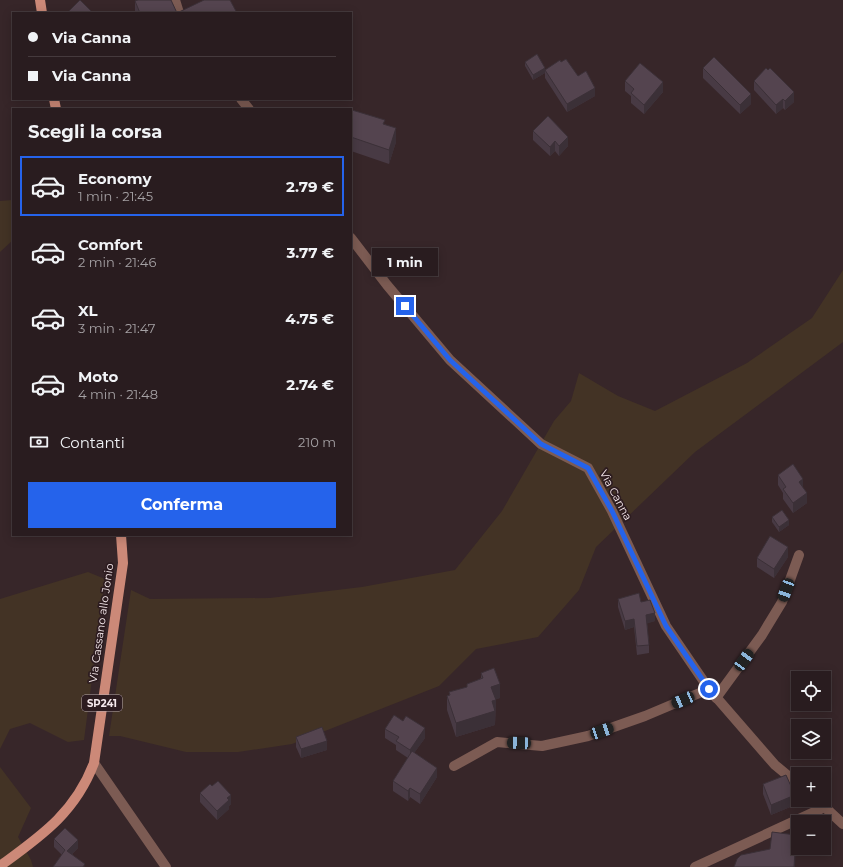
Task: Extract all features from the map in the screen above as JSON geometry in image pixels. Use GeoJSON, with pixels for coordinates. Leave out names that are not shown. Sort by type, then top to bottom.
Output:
{"type":"FeatureCollection","features":[{"type":"Feature","properties":{"kind":"main road"},"geometry":{"type":"LineString","coordinates":[[40,0],[42,12]]}},
{"type":"Feature","properties":{"kind":"main road","name":"Via Cassano allo Jonio"},"geometry":{"type":"LineString","coordinates":[[0,866],[51,827],[73,804],[87,779],[94,762],[123,563],[121,536]]}},
{"type":"Feature","properties":{"kind":"street"},"geometry":{"type":"LineString","coordinates":[[175,0],[179,12]]}},
{"type":"Feature","properties":{"kind":"street"},"geometry":{"type":"LineString","coordinates":[[242,100],[248,108]]}},
{"type":"Feature","properties":{"kind":"street","name":"Via Canna"},"geometry":{"type":"LineString","coordinates":[[352,239],[387,285],[450,360],[541,444],[588,468],[612,511],[666,626],[716,698],[775,765],[791,778]]}},
{"type":"Feature","properties":{"kind":"street"},"geometry":{"type":"LineString","coordinates":[[716,698],[762,635],[782,602],[799,555]]}},
{"type":"Feature","properties":{"kind":"street"},"geometry":{"type":"LineString","coordinates":[[454,766],[497,742],[542,746],[588,736],[645,716],[709,689]]}},
{"type":"Feature","properties":{"kind":"street"},"geometry":{"type":"LineString","coordinates":[[94,762],[166,867]]}},
{"type":"Feature","properties":{"kind":"street"},"geometry":{"type":"LineString","coordinates":[[695,867],[825,807],[843,824]]}},
{"type":"Feature","properties":{"kind":"shaded area"},"geometry":{"type":"Polygon","coordinates":[[[12,200],[12,241],[0,252],[0,201],[12,200]]]}},
{"type":"Feature","properties":{"kind":"shaded area"},"geometry":{"type":"Polygon","coordinates":[[[843,270],[843,342],[695,452],[596,547],[579,590],[538,637],[476,649],[439,686],[292,744],[238,752],[186,752],[120,736],[109,736],[131,590],[150,599],[270,598],[362,587],[455,570],[502,511],[554,421],[571,401],[579,373],[618,396],[655,411],[747,363],[812,318],[843,270]]]}},
{"type":"Feature","properties":{"kind":"shaded area"},"geometry":{"type":"Polygon","coordinates":[[[88,572],[105,579],[84,740],[68,742],[30,723],[10,729],[0,749],[0,599],[88,572]]]}},
{"type":"Feature","properties":{"kind":"shaded area"},"geometry":{"type":"Polygon","coordinates":[[[0,767],[31,808],[18,837],[31,860],[33,867],[0,867],[0,767]]]}},
{"type":"Feature","properties":{"kind":"building"},"geometry":{"type":"Polygon","coordinates":[[[80,0],[92,12],[68,12],[80,0]]]}},
{"type":"Feature","properties":{"kind":"building"},"geometry":{"type":"Polygon","coordinates":[[[171,0],[177,12],[140,12],[135,1],[171,0]]]}},
{"type":"Feature","properties":{"kind":"building"},"geometry":{"type":"Polygon","coordinates":[[[204,0],[230,0],[236,12],[179,12],[204,0]]]}},
{"type":"Feature","properties":{"kind":"building"},"geometry":{"type":"Polygon","coordinates":[[[537,54],[545,68],[533,75],[525,62],[537,54]]]}},
{"type":"Feature","properties":{"kind":"building"},"geometry":{"type":"Polygon","coordinates":[[[714,57],[751,94],[740,105],[703,68],[714,57]]]}},
{"type":"Feature","properties":{"kind":"building"},"geometry":{"type":"Polygon","coordinates":[[[566,59],[578,76],[586,71],[595,88],[567,104],[545,70],[560,60],[561,62],[566,59]]]}},
{"type":"Feature","properties":{"kind":"building"},"geometry":{"type":"Polygon","coordinates":[[[640,63],[663,82],[644,105],[631,93],[634,89],[625,81],[640,63]]]}},
{"type":"Feature","properties":{"kind":"building"},"geometry":{"type":"Polygon","coordinates":[[[766,68],[768,70],[770,68],[794,92],[785,101],[783,99],[776,105],[754,81],[766,68]]]}},
{"type":"Feature","properties":{"kind":"building"},"geometry":{"type":"Polygon","coordinates":[[[352,110],[385,120],[383,124],[396,128],[389,150],[352,137],[352,110]]]}},
{"type":"Feature","properties":{"kind":"building"},"geometry":{"type":"Polygon","coordinates":[[[548,116],[568,137],[559,146],[555,141],[550,147],[533,131],[548,116]]]}},
{"type":"Feature","properties":{"kind":"building"},"geometry":{"type":"Polygon","coordinates":[[[793,464],[803,479],[799,482],[807,493],[793,503],[783,489],[786,487],[778,475],[793,464]]]}},
{"type":"Feature","properties":{"kind":"building"},"geometry":{"type":"Polygon","coordinates":[[[782,510],[789,520],[779,527],[772,517],[782,510]]]}},
{"type":"Feature","properties":{"kind":"building"},"geometry":{"type":"Polygon","coordinates":[[[770,536],[788,547],[774,569],[757,558],[770,536]]]}},
{"type":"Feature","properties":{"kind":"building"},"geometry":{"type":"Polygon","coordinates":[[[639,593],[641,602],[650,600],[655,613],[646,615],[649,645],[637,646],[634,619],[625,621],[618,599],[639,593]]]}},
{"type":"Feature","properties":{"kind":"building"},"geometry":{"type":"Polygon","coordinates":[[[494,668],[500,684],[491,687],[496,700],[492,701],[495,711],[456,723],[447,696],[450,695],[449,692],[467,687],[467,684],[483,678],[481,673],[494,668]]]}},
{"type":"Feature","properties":{"kind":"building"},"geometry":{"type":"Polygon","coordinates":[[[394,715],[403,721],[406,716],[425,728],[410,750],[396,741],[399,737],[385,729],[394,715]]]}},
{"type":"Feature","properties":{"kind":"building"},"geometry":{"type":"Polygon","coordinates":[[[322,727],[327,741],[301,749],[296,737],[322,727]]]}},
{"type":"Feature","properties":{"kind":"building"},"geometry":{"type":"Polygon","coordinates":[[[412,751],[437,768],[420,794],[410,788],[408,791],[393,781],[412,751]]]}},
{"type":"Feature","properties":{"kind":"building"},"geometry":{"type":"Polygon","coordinates":[[[786,775],[791,786],[791,797],[771,805],[763,784],[786,775]]]}},
{"type":"Feature","properties":{"kind":"building"},"geometry":{"type":"Polygon","coordinates":[[[218,781],[231,795],[227,798],[229,800],[217,811],[200,793],[210,784],[212,786],[218,781]]]}},
{"type":"Feature","properties":{"kind":"building"},"geometry":{"type":"Polygon","coordinates":[[[65,828],[78,840],[67,851],[85,864],[83,867],[53,867],[65,850],[54,839],[65,828]]]}},
{"type":"Feature","properties":{"kind":"building"},"geometry":{"type":"Polygon","coordinates":[[[772,832],[791,834],[791,855],[795,855],[794,867],[734,867],[737,859],[741,855],[770,849],[772,832]]]}},
{"type":"Feature","properties":{"kind":"route"},"geometry":{"type":"LineString","coordinates":[[405,306],[450,360],[541,444],[588,468],[612,511],[666,626],[709,689]]}}]}
